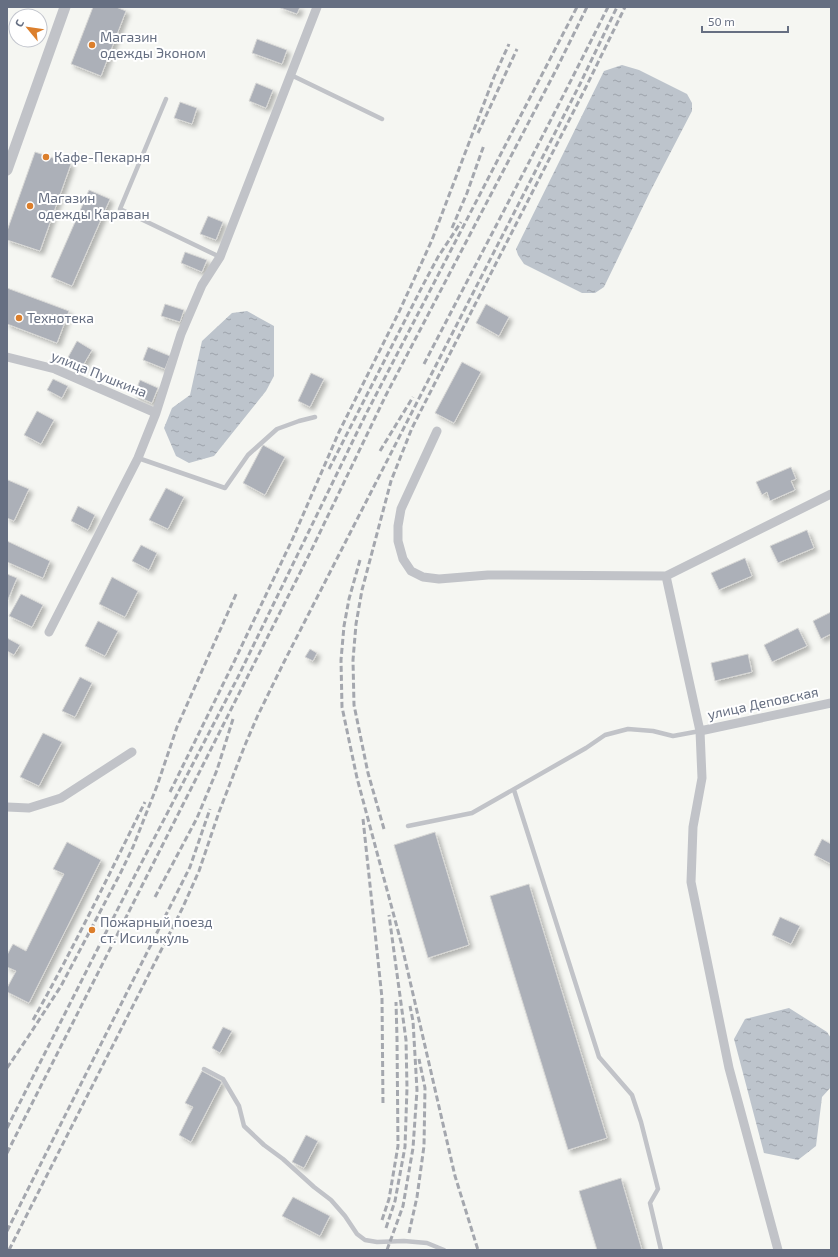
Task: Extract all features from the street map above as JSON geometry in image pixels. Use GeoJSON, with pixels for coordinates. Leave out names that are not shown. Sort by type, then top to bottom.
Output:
{"type":"FeatureCollection","features":[{"type":"Feature","properties":{"kind":"street"},"geometry":{"type":"LineString","coordinates":[[7,170],[65,7]]}},
{"type":"Feature","properties":{"kind":"street"},"geometry":{"type":"LineString","coordinates":[[49,632],[138,458],[156,413],[181,334],[202,285],[220,256],[317,7]]}},
{"type":"Feature","properties":{"kind":"street","name":"улица Пушкина"},"geometry":{"type":"LineString","coordinates":[[7,357],[55,369],[156,413]]}},
{"type":"Feature","properties":{"kind":"street"},"geometry":{"type":"LineString","coordinates":[[437,431],[401,509],[398,526],[398,541],[403,559],[411,571],[423,577],[439,579],[488,575],[666,576],[831,494]]}},
{"type":"Feature","properties":{"kind":"street"},"geometry":{"type":"LineString","coordinates":[[666,576],[700,731],[702,778],[693,827],[691,882],[729,1068],[778,1250]]}},
{"type":"Feature","properties":{"kind":"street","name":"улица Деповская"},"geometry":{"type":"LineString","coordinates":[[700,731],[831,703]]}},
{"type":"Feature","properties":{"kind":"street"},"geometry":{"type":"LineString","coordinates":[[7,807],[29,808],[60,798],[132,752]]}},
{"type":"Feature","properties":{"kind":"lane"},"geometry":{"type":"LineString","coordinates":[[290,76],[382,119]]}},
{"type":"Feature","properties":{"kind":"lane"},"geometry":{"type":"LineString","coordinates":[[166,99],[120,209],[220,256]]}},
{"type":"Feature","properties":{"kind":"lane"},"geometry":{"type":"LineString","coordinates":[[138,458],[225,488],[248,455],[277,429],[315,417]]}},
{"type":"Feature","properties":{"kind":"lane"},"geometry":{"type":"LineString","coordinates":[[408,826],[472,813],[586,748],[605,735],[628,729],[653,731],[673,736],[700,731]]}},
{"type":"Feature","properties":{"kind":"lane"},"geometry":{"type":"LineString","coordinates":[[514,790],[599,1057],[632,1095],[641,1122],[658,1189],[650,1203],[661,1250]]}},
{"type":"Feature","properties":{"kind":"lane"},"geometry":{"type":"LineString","coordinates":[[204,1069],[223,1080],[239,1106],[244,1126],[264,1145],[283,1159],[331,1200],[345,1216],[357,1234],[365,1240],[377,1242],[427,1242],[444,1250]]}},
{"type":"Feature","properties":{"kind":"water"},"geometry":{"type":"Polygon","coordinates":[[[622,65],[639,70],[687,94],[692,103],[692,111],[651,190],[604,287],[595,293],[582,293],[524,264],[516,249],[604,71],[622,65]]]}},
{"type":"Feature","properties":{"kind":"water"},"geometry":{"type":"Polygon","coordinates":[[[247,311],[274,326],[274,376],[266,391],[214,456],[189,463],[176,456],[164,428],[172,408],[190,395],[202,341],[232,313],[247,311]]]}},
{"type":"Feature","properties":{"kind":"water"},"geometry":{"type":"Polygon","coordinates":[[[789,1008],[827,1032],[831,1038],[831,1087],[822,1097],[816,1146],[798,1160],[764,1153],[734,1039],[745,1019],[789,1008]]]}},
{"type":"Feature","properties":{"kind":"building"},"geometry":{"type":"Polygon","coordinates":[[[93,7],[116,7],[126,11],[101,76],[71,64],[93,7]]]}},
{"type":"Feature","properties":{"kind":"building"},"geometry":{"type":"Polygon","coordinates":[[[278,7],[300,7],[297,14],[278,7]]]}},
{"type":"Feature","properties":{"kind":"building"},"geometry":{"type":"Polygon","coordinates":[[[257,39],[287,50],[282,64],[252,53],[257,39]]]}},
{"type":"Feature","properties":{"kind":"building"},"geometry":{"type":"Polygon","coordinates":[[[256,83],[273,90],[266,108],[249,101],[256,83]]]}},
{"type":"Feature","properties":{"kind":"building"},"geometry":{"type":"Polygon","coordinates":[[[180,102],[197,108],[192,124],[174,118],[180,102]]]}},
{"type":"Feature","properties":{"kind":"building"},"geometry":{"type":"Polygon","coordinates":[[[35,152],[71,164],[40,251],[7,240],[7,231],[35,152]]]}},
{"type":"Feature","properties":{"kind":"building"},"geometry":{"type":"Polygon","coordinates":[[[89,190],[110,199],[72,286],[51,277],[89,190]]]}},
{"type":"Feature","properties":{"kind":"building"},"geometry":{"type":"Polygon","coordinates":[[[208,216],[223,222],[216,240],[200,234],[208,216]]]}},
{"type":"Feature","properties":{"kind":"building"},"geometry":{"type":"Polygon","coordinates":[[[185,252],[207,260],[202,272],[181,263],[185,252]]]}},
{"type":"Feature","properties":{"kind":"building"},"geometry":{"type":"Polygon","coordinates":[[[7,288],[69,311],[57,343],[7,324],[7,288]]]}},
{"type":"Feature","properties":{"kind":"building"},"geometry":{"type":"Polygon","coordinates":[[[165,304],[184,310],[180,322],[161,316],[165,304]]]}},
{"type":"Feature","properties":{"kind":"building"},"geometry":{"type":"Polygon","coordinates":[[[486,304],[509,317],[499,336],[476,323],[486,304]]]}},
{"type":"Feature","properties":{"kind":"building"},"geometry":{"type":"Polygon","coordinates":[[[77,341],[92,350],[81,369],[66,361],[77,341]]]}},
{"type":"Feature","properties":{"kind":"building"},"geometry":{"type":"Polygon","coordinates":[[[148,347],[170,356],[165,369],[143,360],[148,347]]]}},
{"type":"Feature","properties":{"kind":"building"},"geometry":{"type":"Polygon","coordinates":[[[462,362],[481,372],[454,423],[435,413],[462,362]]]}},
{"type":"Feature","properties":{"kind":"building"},"geometry":{"type":"Polygon","coordinates":[[[311,373],[324,379],[310,407],[298,401],[311,373]]]}},
{"type":"Feature","properties":{"kind":"building"},"geometry":{"type":"Polygon","coordinates":[[[53,379],[68,386],[62,398],[47,390],[53,379]]]}},
{"type":"Feature","properties":{"kind":"building"},"geometry":{"type":"Polygon","coordinates":[[[140,380],[158,388],[152,403],[134,395],[140,380]]]}},
{"type":"Feature","properties":{"kind":"building"},"geometry":{"type":"Polygon","coordinates":[[[37,411],[54,420],[41,444],[24,435],[37,411]]]}},
{"type":"Feature","properties":{"kind":"building"},"geometry":{"type":"Polygon","coordinates":[[[263,445],[285,457],[265,495],[243,483],[263,445]]]}},
{"type":"Feature","properties":{"kind":"building"},"geometry":{"type":"Polygon","coordinates":[[[791,467],[796,479],[791,481],[795,490],[770,501],[767,492],[762,495],[756,482],[791,467]]]}},
{"type":"Feature","properties":{"kind":"building"},"geometry":{"type":"Polygon","coordinates":[[[8,480],[29,489],[14,521],[7,518],[8,480]]]}},
{"type":"Feature","properties":{"kind":"building"},"geometry":{"type":"Polygon","coordinates":[[[166,488],[184,497],[168,529],[149,520],[166,488]]]}},
{"type":"Feature","properties":{"kind":"building"},"geometry":{"type":"Polygon","coordinates":[[[78,506],[95,515],[88,530],[71,521],[78,506]]]}},
{"type":"Feature","properties":{"kind":"building"},"geometry":{"type":"Polygon","coordinates":[[[807,530],[814,548],[778,563],[770,546],[807,530]]]}},
{"type":"Feature","properties":{"kind":"building"},"geometry":{"type":"Polygon","coordinates":[[[7,541],[50,561],[43,578],[7,562],[7,541]]]}},
{"type":"Feature","properties":{"kind":"building"},"geometry":{"type":"Polygon","coordinates":[[[141,545],[157,553],[149,570],[132,561],[141,545]]]}},
{"type":"Feature","properties":{"kind":"building"},"geometry":{"type":"Polygon","coordinates":[[[745,558],[752,576],[719,590],[711,573],[745,558]]]}},
{"type":"Feature","properties":{"kind":"building"},"geometry":{"type":"Polygon","coordinates":[[[7,574],[17,578],[7,602],[7,574]]]}},
{"type":"Feature","properties":{"kind":"building"},"geometry":{"type":"Polygon","coordinates":[[[112,577],[138,591],[125,617],[99,604],[112,577]]]}},
{"type":"Feature","properties":{"kind":"building"},"geometry":{"type":"Polygon","coordinates":[[[21,594],[43,605],[32,627],[9,616],[21,594]]]}},
{"type":"Feature","properties":{"kind":"building"},"geometry":{"type":"Polygon","coordinates":[[[831,612],[831,634],[821,639],[813,621],[831,612]]]}},
{"type":"Feature","properties":{"kind":"building"},"geometry":{"type":"Polygon","coordinates":[[[98,621],[118,631],[105,656],[85,646],[98,621]]]}},
{"type":"Feature","properties":{"kind":"building"},"geometry":{"type":"Polygon","coordinates":[[[798,628],[807,646],[772,662],[764,645],[798,628]]]}},
{"type":"Feature","properties":{"kind":"building"},"geometry":{"type":"Polygon","coordinates":[[[7,638],[20,645],[14,655],[7,651],[7,638]]]}},
{"type":"Feature","properties":{"kind":"building"},"geometry":{"type":"Polygon","coordinates":[[[310,649],[317,653],[313,661],[305,657],[310,649]]]}},
{"type":"Feature","properties":{"kind":"building"},"geometry":{"type":"Polygon","coordinates":[[[748,654],[752,672],[715,681],[711,663],[748,654]]]}},
{"type":"Feature","properties":{"kind":"building"},"geometry":{"type":"Polygon","coordinates":[[[80,677],[92,683],[75,717],[62,711],[80,677]]]}},
{"type":"Feature","properties":{"kind":"building"},"geometry":{"type":"Polygon","coordinates":[[[43,733],[62,742],[39,786],[20,777],[43,733]]]}},
{"type":"Feature","properties":{"kind":"building"},"geometry":{"type":"Polygon","coordinates":[[[435,832],[469,945],[428,958],[394,845],[435,832]]]}},
{"type":"Feature","properties":{"kind":"building"},"geometry":{"type":"Polygon","coordinates":[[[822,839],[831,844],[831,864],[814,855],[822,839]]]}},
{"type":"Feature","properties":{"kind":"building"},"geometry":{"type":"Polygon","coordinates":[[[67,842],[101,860],[29,1003],[7,992],[7,988],[16,971],[7,967],[7,955],[13,944],[26,951],[64,874],[53,869],[67,842]]]}},
{"type":"Feature","properties":{"kind":"building"},"geometry":{"type":"Polygon","coordinates":[[[529,884],[607,1138],[568,1150],[490,896],[529,884]]]}},
{"type":"Feature","properties":{"kind":"building"},"geometry":{"type":"Polygon","coordinates":[[[780,917],[800,926],[791,944],[772,935],[780,917]]]}},
{"type":"Feature","properties":{"kind":"building"},"geometry":{"type":"Polygon","coordinates":[[[223,1027],[232,1031],[220,1053],[212,1048],[223,1027]]]}},
{"type":"Feature","properties":{"kind":"building"},"geometry":{"type":"Polygon","coordinates":[[[202,1071],[222,1082],[191,1142],[179,1135],[193,1107],[185,1103],[202,1071]]]}},
{"type":"Feature","properties":{"kind":"building"},"geometry":{"type":"Polygon","coordinates":[[[306,1135],[318,1141],[304,1168],[292,1162],[306,1135]]]}},
{"type":"Feature","properties":{"kind":"building"},"geometry":{"type":"Polygon","coordinates":[[[621,1178],[642,1250],[597,1250],[579,1191],[621,1178]]]}},
{"type":"Feature","properties":{"kind":"building"},"geometry":{"type":"Polygon","coordinates":[[[293,1197],[330,1216],[320,1236],[282,1216],[293,1197]]]}},
{"type":"Feature","properties":{"kind":"railway"},"geometry":{"type":"LineString","coordinates":[[7,1128],[131,883],[238,677],[365,416],[577,7]]}},
{"type":"Feature","properties":{"kind":"railway"},"geometry":{"type":"LineString","coordinates":[[7,1153],[310,553],[386,395],[556,70],[587,7]]}},
{"type":"Feature","properties":{"kind":"railway"},"geometry":{"type":"LineString","coordinates":[[424,364],[608,7]]}},
{"type":"Feature","properties":{"kind":"railway"},"geometry":{"type":"LineString","coordinates":[[9,1250],[182,909],[199,871],[219,812],[258,715],[580,84],[617,7]]}},
{"type":"Feature","properties":{"kind":"railway"},"geometry":{"type":"LineString","coordinates":[[384,829],[368,773],[354,705],[353,660],[356,624],[362,590],[391,481],[412,428],[586,87],[625,7]]}},
{"type":"Feature","properties":{"kind":"railway"},"geometry":{"type":"LineString","coordinates":[[170,792],[293,538],[339,432],[399,312],[432,240],[494,77],[509,44]]}},
{"type":"Feature","properties":{"kind":"railway"},"geometry":{"type":"LineString","coordinates":[[478,133],[517,49]]}},
{"type":"Feature","properties":{"kind":"railway"},"geometry":{"type":"LineString","coordinates":[[452,228],[467,193],[484,145]]}},
{"type":"Feature","properties":{"kind":"railway"},"geometry":{"type":"LineString","coordinates":[[329,469],[423,285],[438,257],[461,222]]}},
{"type":"Feature","properties":{"kind":"railway"},"geometry":{"type":"LineString","coordinates":[[380,451],[413,397]]}},
{"type":"Feature","properties":{"kind":"railway"},"geometry":{"type":"LineString","coordinates":[[360,560],[349,599],[344,626],[341,660],[342,707],[357,778],[401,942],[455,1176],[478,1250]]}},
{"type":"Feature","properties":{"kind":"railway"},"geometry":{"type":"LineString","coordinates":[[7,1068],[61,986],[121,872],[133,847],[157,786],[177,727],[237,592]]}},
{"type":"Feature","properties":{"kind":"railway"},"geometry":{"type":"LineString","coordinates":[[155,897],[197,818],[217,770],[233,719]]}},
{"type":"Feature","properties":{"kind":"railway"},"geometry":{"type":"LineString","coordinates":[[33,1020],[77,939],[145,802]]}},
{"type":"Feature","properties":{"kind":"railway"},"geometry":{"type":"LineString","coordinates":[[7,1231],[190,867],[210,809]]}},
{"type":"Feature","properties":{"kind":"railway"},"geometry":{"type":"LineString","coordinates":[[363,819],[382,998],[383,1104]]}},
{"type":"Feature","properties":{"kind":"railway"},"geometry":{"type":"LineString","coordinates":[[386,1228],[395,1201],[405,1147],[407,1088],[406,1040],[389,915]]}},
{"type":"Feature","properties":{"kind":"railway"},"geometry":{"type":"LineString","coordinates":[[382,1220],[389,1199],[398,1146],[396,1002]]}},
{"type":"Feature","properties":{"kind":"railway"},"geometry":{"type":"LineString","coordinates":[[387,1250],[403,1206],[413,1148],[417,1090],[413,1021],[410,1006]]}},
{"type":"Feature","properties":{"kind":"railway"},"geometry":{"type":"LineString","coordinates":[[409,1233],[417,1197],[424,1146],[425,1088],[419,1059]]}},
{"type":"Feature","properties":{"kind":"place","name":"Магазин одежды Эконом"},"geometry":{"type":"Point","coordinates":[92,45]}},
{"type":"Feature","properties":{"kind":"place","name":"Кафе-Пекарня"},"geometry":{"type":"Point","coordinates":[46,157]}},
{"type":"Feature","properties":{"kind":"place","name":"Магазин одежды Караван"},"geometry":{"type":"Point","coordinates":[30,206]}},
{"type":"Feature","properties":{"kind":"place","name":"Технотека"},"geometry":{"type":"Point","coordinates":[19,318]}},
{"type":"Feature","properties":{"kind":"place","name":"Пожарный поезд ст. Исилькуль"},"geometry":{"type":"Point","coordinates":[92,930]}}]}
